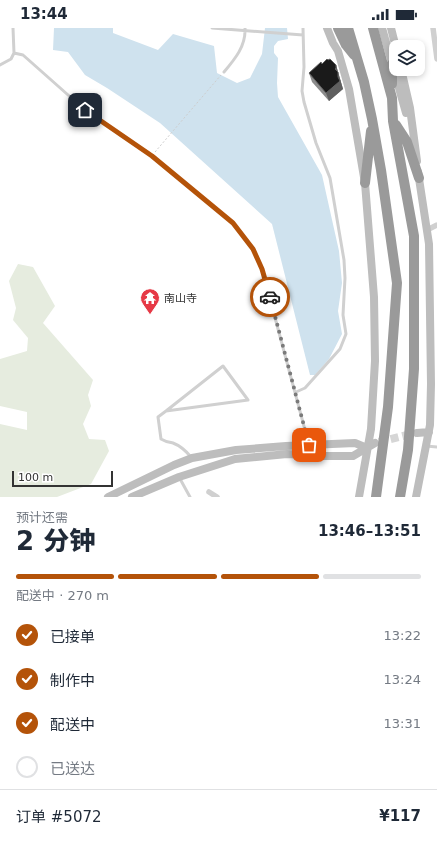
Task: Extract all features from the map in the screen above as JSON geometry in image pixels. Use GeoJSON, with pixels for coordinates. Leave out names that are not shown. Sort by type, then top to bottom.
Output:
{"type":"FeatureCollection","features":[{"type":"Feature","properties":{"kind":"highway"},"geometry":{"type":"LineString","coordinates":[[338,28],[346,45],[358,60]]}},
{"type":"Feature","properties":{"kind":"highway"},"geometry":{"type":"LineString","coordinates":[[348,28],[358,60],[372,119],[381,170],[397,283],[388,407],[376,497]]}},
{"type":"Feature","properties":{"kind":"highway"},"geometry":{"type":"LineString","coordinates":[[373,28],[392,98]]}},
{"type":"Feature","properties":{"kind":"highway"},"geometry":{"type":"LineString","coordinates":[[392,76],[393,121],[414,236],[414,369],[408,450],[400,497]]}},
{"type":"Feature","properties":{"kind":"highway"},"geometry":{"type":"LineString","coordinates":[[365,183],[372,119]]}},
{"type":"Feature","properties":{"kind":"highway"},"geometry":{"type":"LineString","coordinates":[[393,121],[407,142],[419,178]]}},
{"type":"Feature","properties":{"kind":"street"},"geometry":{"type":"LineString","coordinates":[[327,28],[338,51],[349,89],[365,183],[374,297],[375,361],[371,429],[359,497]]}},
{"type":"Feature","properties":{"kind":"street"},"geometry":{"type":"LineString","coordinates":[[382,28],[389,53]]}},
{"type":"Feature","properties":{"kind":"street"},"geometry":{"type":"LineString","coordinates":[[391,28],[394,40]]}},
{"type":"Feature","properties":{"kind":"street"},"geometry":{"type":"LineString","coordinates":[[433,28],[437,59]]}},
{"type":"Feature","properties":{"kind":"street"},"geometry":{"type":"LineString","coordinates":[[396,76],[414,139]]}},
{"type":"Feature","properties":{"kind":"street"},"geometry":{"type":"LineString","coordinates":[[403,76],[410,108],[429,244],[429,432],[416,497]]}},
{"type":"Feature","properties":{"kind":"street"},"geometry":{"type":"LineString","coordinates":[[427,230],[437,225]]}},
{"type":"Feature","properties":{"kind":"street"},"geometry":{"type":"LineString","coordinates":[[430,397],[437,390]]}},
{"type":"Feature","properties":{"kind":"street"},"geometry":{"type":"LineString","coordinates":[[417,433],[429,432]]}},
{"type":"Feature","properties":{"kind":"street"},"geometry":{"type":"LineString","coordinates":[[108,497],[174,465],[192,458],[236,450],[309,445],[354,443],[367,448]]}},
{"type":"Feature","properties":{"kind":"street"},"geometry":{"type":"LineString","coordinates":[[132,497],[180,477],[235,459],[287,454],[353,456],[375,443]]}},
{"type":"Feature","properties":{"kind":"street"},"geometry":{"type":"LineString","coordinates":[[208,492],[217,497]]}},
{"type":"Feature","properties":{"kind":"lane"},"geometry":{"type":"LineString","coordinates":[[0,65],[11,59],[14,53],[13,28]]}},
{"type":"Feature","properties":{"kind":"lane"},"geometry":{"type":"LineString","coordinates":[[212,28],[245,29],[303,35]]}},
{"type":"Feature","properties":{"kind":"lane"},"geometry":{"type":"LineString","coordinates":[[296,392],[305,388],[340,349],[346,334],[343,308],[345,278],[344,260],[330,178],[316,142],[302,91],[304,67],[303,28]]}},
{"type":"Feature","properties":{"kind":"lane"},"geometry":{"type":"LineString","coordinates":[[224,72],[238,54],[243,43],[245,29]]}},
{"type":"Feature","properties":{"kind":"lane"},"geometry":{"type":"LineString","coordinates":[[14,53],[23,55],[85,110],[152,156],[233,223],[253,249],[262,269],[309,445]]}},
{"type":"Feature","properties":{"kind":"lane"},"geometry":{"type":"LineString","coordinates":[[166,411],[248,400],[223,366],[158,417],[161,439],[166,443],[174,444],[184,449],[192,458]]}},
{"type":"Feature","properties":{"kind":"lane"},"geometry":{"type":"LineString","coordinates":[[426,446],[437,447]]}},
{"type":"Feature","properties":{"kind":"lane"},"geometry":{"type":"LineString","coordinates":[[180,477],[190,497]]}},
{"type":"Feature","properties":{"kind":"path"},"geometry":{"type":"LineString","coordinates":[[152,156],[224,72]]}},
{"type":"Feature","properties":{"kind":"shaded area"},"geometry":{"type":"Polygon","coordinates":[[[18,264],[33,267],[55,306],[43,323],[93,380],[88,395],[91,406],[83,424],[89,439],[105,440],[109,451],[91,484],[57,497],[0,497],[0,424],[27,430],[27,412],[0,406],[0,359],[27,351],[28,338],[13,320],[16,308],[9,281],[18,264]]]}},
{"type":"Feature","properties":{"kind":"water"},"geometry":{"type":"Polygon","coordinates":[[[54,28],[113,28],[113,33],[158,50],[173,34],[214,46],[217,73],[237,83],[250,78],[262,54],[265,28],[287,28],[288,39],[278,41],[274,46],[274,53],[278,58],[278,97],[322,175],[339,251],[342,283],[338,311],[342,334],[329,359],[315,375],[310,375],[272,224],[160,123],[85,75],[68,52],[53,50],[54,28]]]}},
{"type":"Feature","properties":{"kind":"building"},"geometry":{"type":"Polygon","coordinates":[[[327,59],[330,59],[336,65],[335,69],[338,72],[340,81],[326,93],[309,73],[321,62],[322,64],[327,59]]]}},
{"type":"Feature","properties":{"kind":"tunnel"},"geometry":{"type":"LineString","coordinates":[[379,442],[415,433]]}},
{"type":"Feature","properties":{"kind":"way so far"},"geometry":{"type":"LineString","coordinates":[[270,297],[309,445]]}},
{"type":"Feature","properties":{"kind":"place","name":"南山寺"},"geometry":{"type":"Point","coordinates":[150,315]}},
{"type":"Feature","properties":{"kind":"route"},"geometry":{"type":"LineString","coordinates":[[85,110],[152,156],[233,223],[253,249],[262,269],[270,297]]}}]}
